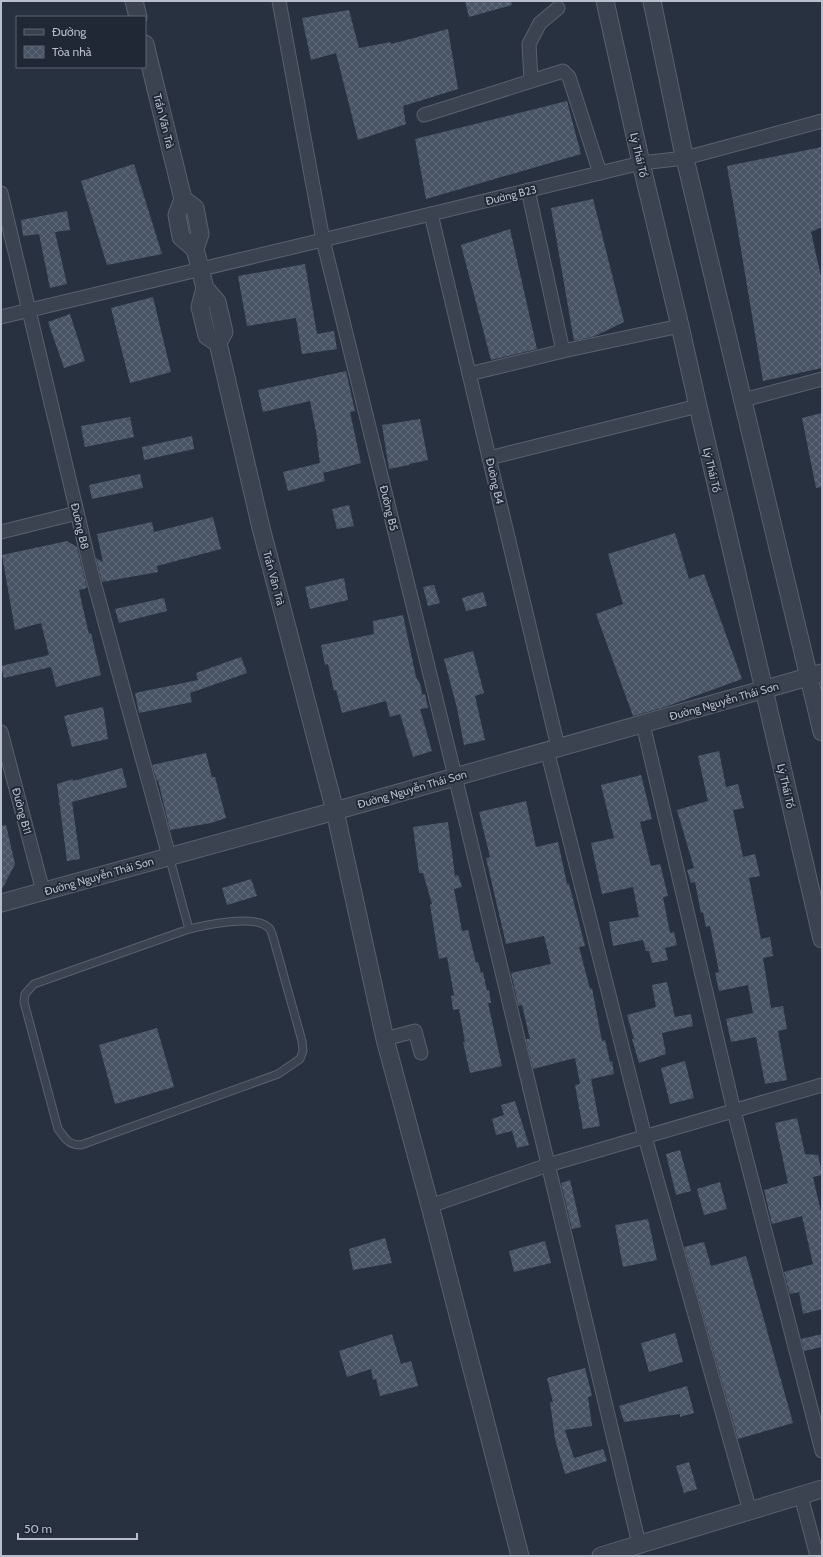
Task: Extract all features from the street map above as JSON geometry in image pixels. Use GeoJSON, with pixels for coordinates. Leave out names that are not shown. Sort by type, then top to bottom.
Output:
{"type":"FeatureCollection","features":[{"type":"Feature","properties":{"kind":"street"},"geometry":{"type":"LineString","coordinates":[[134,1],[138,16]]}},
{"type":"Feature","properties":{"kind":"street","name":"Đường B5"},"geometry":{"type":"LineString","coordinates":[[279,1],[323,240],[455,776],[639,1544]]}},
{"type":"Feature","properties":{"kind":"street","name":"Lý Thái Tổ"},"geometry":{"type":"LineString","coordinates":[[605,1],[763,690],[822,939]]}},
{"type":"Feature","properties":{"kind":"street"},"geometry":{"type":"LineString","coordinates":[[652,1],[685,158],[743,400],[815,675],[822,732]]}},
{"type":"Feature","properties":{"kind":"street"},"geometry":{"type":"LineString","coordinates":[[531,80],[529,44],[540,23],[558,8]]}},
{"type":"Feature","properties":{"kind":"street","name":"Trần Văn Trà"},"geometry":{"type":"LineString","coordinates":[[146,48],[183,198],[194,208],[200,234],[195,249],[206,288],[217,302],[224,332],[218,343],[261,528],[335,811],[385,1039],[430,1206],[520,1556]]}},
{"type":"Feature","properties":{"kind":"street"},"geometry":{"type":"LineString","coordinates":[[424,115],[563,71],[569,77],[600,173]]}},
{"type":"Feature","properties":{"kind":"street","name":"Đường B23"},"geometry":{"type":"LineString","coordinates":[[1,317],[201,270],[641,162],[685,158],[822,121]]}},
{"type":"Feature","properties":{"kind":"street"},"geometry":{"type":"LineString","coordinates":[[528,190],[563,351]]}},
{"type":"Feature","properties":{"kind":"street","name":"Đường B8"},"geometry":{"type":"LineString","coordinates":[[1,192],[92,576],[169,856]]}},
{"type":"Feature","properties":{"kind":"street","name":"Đường B4"},"geometry":{"type":"LineString","coordinates":[[431,214],[489,458],[553,749],[645,1137],[750,1511]]}},
{"type":"Feature","properties":{"kind":"street"},"geometry":{"type":"LineString","coordinates":[[469,374],[563,351],[680,326]]}},
{"type":"Feature","properties":{"kind":"street"},"geometry":{"type":"LineString","coordinates":[[743,400],[822,379]]}},
{"type":"Feature","properties":{"kind":"street"},"geometry":{"type":"LineString","coordinates":[[489,458],[698,406]]}},
{"type":"Feature","properties":{"kind":"street"},"geometry":{"type":"LineString","coordinates":[[1,532],[77,513]]}},
{"type":"Feature","properties":{"kind":"street","name":"Đường Nguyễn Thái Sơn"},"geometry":{"type":"LineString","coordinates":[[1,903],[335,811],[815,675]]}},
{"type":"Feature","properties":{"kind":"street"},"geometry":{"type":"LineString","coordinates":[[642,724],[734,1111],[822,1451]]}},
{"type":"Feature","properties":{"kind":"street","name":"Đường B11"},"geometry":{"type":"LineString","coordinates":[[1,732],[44,891]]}},
{"type":"Feature","properties":{"kind":"street"},"geometry":{"type":"LineString","coordinates":[[385,1039],[415,1031],[421,1053]]}},
{"type":"Feature","properties":{"kind":"street"},"geometry":{"type":"LineString","coordinates":[[430,1206],[548,1165],[822,1085]]}},
{"type":"Feature","properties":{"kind":"street"},"geometry":{"type":"LineString","coordinates":[[601,1556],[822,1490]]}},
{"type":"Feature","properties":{"kind":"street"},"geometry":{"type":"LineString","coordinates":[[801,1496],[816,1556]]}},
{"type":"Feature","properties":{"kind":"lane"},"geometry":{"type":"LineString","coordinates":[[169,856],[189,930]]}},
{"type":"Feature","properties":{"kind":"lane"},"geometry":{"type":"LineString","coordinates":[[242,920],[257,922],[269,928],[273,937],[302,1041],[303,1051],[300,1058],[278,1074],[81,1145],[73,1145],[66,1140],[58,1129],[24,1002],[25,994],[34,984],[189,930],[242,920]]}},
{"type":"Feature","properties":{"kind":"building"},"geometry":{"type":"Polygon","coordinates":[[[465,1],[511,1],[512,5],[469,17],[465,1]]]}},
{"type":"Feature","properties":{"kind":"building"},"geometry":{"type":"Polygon","coordinates":[[[349,10],[359,48],[391,42],[391,44],[448,29],[458,89],[403,106],[406,124],[358,140],[336,53],[311,60],[302,18],[349,10]]]}},
{"type":"Feature","properties":{"kind":"building"},"geometry":{"type":"Polygon","coordinates":[[[567,101],[581,154],[426,199],[415,139],[567,101]]]}},
{"type":"Feature","properties":{"kind":"building"},"geometry":{"type":"Polygon","coordinates":[[[822,147],[822,227],[811,232],[822,281],[822,368],[763,381],[727,166],[822,147]]]}},
{"type":"Feature","properties":{"kind":"building"},"geometry":{"type":"Polygon","coordinates":[[[134,164],[162,254],[107,265],[81,181],[134,164]]]}},
{"type":"Feature","properties":{"kind":"building"},"geometry":{"type":"Polygon","coordinates":[[[593,199],[624,322],[595,336],[574,341],[551,208],[593,199]]]}},
{"type":"Feature","properties":{"kind":"building"},"geometry":{"type":"Polygon","coordinates":[[[67,211],[70,230],[55,232],[67,284],[50,288],[39,234],[23,236],[21,220],[67,211]]]}},
{"type":"Feature","properties":{"kind":"building"},"geometry":{"type":"Polygon","coordinates":[[[510,229],[537,349],[491,360],[461,245],[510,229]]]}},
{"type":"Feature","properties":{"kind":"building"},"geometry":{"type":"Polygon","coordinates":[[[305,264],[317,334],[334,331],[337,349],[302,354],[296,318],[247,326],[238,276],[305,264]]]}},
{"type":"Feature","properties":{"kind":"building"},"geometry":{"type":"Polygon","coordinates":[[[153,297],[171,372],[130,383],[111,308],[153,297]]]}},
{"type":"Feature","properties":{"kind":"building"},"geometry":{"type":"Polygon","coordinates":[[[70,314],[85,361],[64,368],[48,322],[70,314]]]}},
{"type":"Feature","properties":{"kind":"building"},"geometry":{"type":"Polygon","coordinates":[[[346,371],[355,411],[350,412],[361,463],[323,473],[325,481],[288,491],[283,472],[320,463],[318,442],[310,401],[263,412],[258,390],[346,371]]]}},
{"type":"Feature","properties":{"kind":"building"},"geometry":{"type":"Polygon","coordinates":[[[822,413],[822,487],[816,488],[802,418],[822,413]]]}},
{"type":"Feature","properties":{"kind":"building"},"geometry":{"type":"Polygon","coordinates":[[[130,417],[134,437],[85,447],[81,426],[130,417]]]}},
{"type":"Feature","properties":{"kind":"building"},"geometry":{"type":"Polygon","coordinates":[[[420,419],[428,460],[389,469],[382,425],[420,419]]]}},
{"type":"Feature","properties":{"kind":"building"},"geometry":{"type":"Polygon","coordinates":[[[192,436],[194,449],[144,460],[142,447],[192,436]]]}},
{"type":"Feature","properties":{"kind":"building"},"geometry":{"type":"Polygon","coordinates":[[[140,474],[143,488],[92,499],[89,485],[140,474]]]}},
{"type":"Feature","properties":{"kind":"building"},"geometry":{"type":"Polygon","coordinates":[[[349,505],[354,526],[337,529],[332,509],[349,505]]]}},
{"type":"Feature","properties":{"kind":"building"},"geometry":{"type":"Polygon","coordinates":[[[213,517],[221,549],[157,566],[158,572],[102,582],[96,558],[103,562],[97,534],[152,522],[154,532],[213,517]]]}},
{"type":"Feature","properties":{"kind":"building"},"geometry":{"type":"Polygon","coordinates":[[[675,533],[689,579],[704,574],[742,679],[665,707],[633,716],[596,614],[623,604],[608,554],[675,533]]]}},
{"type":"Feature","properties":{"kind":"building"},"geometry":{"type":"Polygon","coordinates":[[[67,541],[77,547],[87,588],[79,590],[89,634],[91,633],[101,675],[56,687],[51,667],[4,678],[1,666],[49,655],[41,623],[15,630],[2,555],[67,541]]]}},
{"type":"Feature","properties":{"kind":"building"},"geometry":{"type":"Polygon","coordinates":[[[344,578],[348,600],[310,609],[305,587],[344,578]]]}},
{"type":"Feature","properties":{"kind":"building"},"geometry":{"type":"Polygon","coordinates":[[[434,585],[440,603],[428,606],[423,587],[434,585]]]}},
{"type":"Feature","properties":{"kind":"building"},"geometry":{"type":"Polygon","coordinates":[[[483,592],[487,606],[466,611],[462,598],[483,592]]]}},
{"type":"Feature","properties":{"kind":"building"},"geometry":{"type":"Polygon","coordinates":[[[164,598],[167,611],[119,623],[115,609],[164,598]]]}},
{"type":"Feature","properties":{"kind":"building"},"geometry":{"type":"Polygon","coordinates":[[[403,615],[416,677],[421,686],[422,695],[425,694],[428,708],[420,709],[432,751],[413,757],[400,714],[390,717],[386,701],[342,713],[336,690],[334,691],[328,664],[325,665],[321,645],[374,634],[373,621],[403,615]]]}},
{"type":"Feature","properties":{"kind":"building"},"geometry":{"type":"Polygon","coordinates":[[[473,651],[484,693],[475,696],[485,740],[464,745],[457,708],[444,659],[473,651]]]}},
{"type":"Feature","properties":{"kind":"building"},"geometry":{"type":"Polygon","coordinates":[[[241,657],[247,673],[190,693],[192,702],[139,713],[135,693],[198,680],[196,673],[241,657]]]}},
{"type":"Feature","properties":{"kind":"building"},"geometry":{"type":"Polygon","coordinates":[[[103,707],[108,739],[72,747],[64,716],[103,707]]]}},
{"type":"Feature","properties":{"kind":"building"},"geometry":{"type":"Polygon","coordinates":[[[719,751],[726,787],[738,784],[744,808],[733,810],[743,857],[755,854],[760,876],[749,878],[761,939],[770,937],[773,956],[763,958],[771,1008],[783,1006],[787,1029],[778,1031],[787,1080],[765,1084],[756,1037],[731,1042],[726,1019],[753,1013],[748,985],[719,991],[715,973],[719,972],[710,926],[706,927],[703,912],[701,913],[695,882],[691,883],[687,870],[694,868],[677,810],[708,801],[698,756],[719,751]]]}},
{"type":"Feature","properties":{"kind":"building"},"geometry":{"type":"Polygon","coordinates":[[[206,753],[212,777],[215,777],[226,818],[211,823],[170,830],[158,780],[157,781],[152,765],[206,753]]]}},
{"type":"Feature","properties":{"kind":"building"},"geometry":{"type":"Polygon","coordinates":[[[122,768],[127,787],[72,802],[80,859],[67,861],[57,784],[122,768]]]}},
{"type":"Feature","properties":{"kind":"building"},"geometry":{"type":"Polygon","coordinates":[[[641,775],[652,819],[640,822],[651,866],[660,864],[668,896],[663,897],[670,933],[674,932],[677,945],[665,948],[668,960],[652,963],[649,951],[646,951],[643,940],[613,946],[609,922],[639,917],[633,887],[602,894],[591,843],[614,838],[601,785],[641,775]]]}},
{"type":"Feature","properties":{"kind":"building"},"geometry":{"type":"Polygon","coordinates":[[[526,801],[536,847],[558,842],[567,884],[569,884],[585,946],[579,947],[590,989],[592,988],[602,1041],[605,1040],[610,1062],[612,1061],[614,1074],[591,1079],[600,1126],[583,1129],[575,1085],[580,1084],[575,1058],[533,1069],[526,1039],[530,1039],[522,1005],[518,1006],[511,973],[551,964],[544,936],[506,944],[486,858],[490,857],[479,812],[526,801]]]}},
{"type":"Feature","properties":{"kind":"building"},"geometry":{"type":"Polygon","coordinates":[[[448,822],[455,876],[458,875],[462,887],[454,889],[462,931],[468,930],[476,963],[478,962],[481,973],[483,972],[487,991],[489,990],[491,1003],[488,1003],[502,1066],[470,1073],[463,1042],[465,1042],[459,1009],[453,1010],[451,996],[454,995],[447,957],[439,959],[430,905],[432,904],[423,873],[419,873],[413,827],[448,822]]]}},
{"type":"Feature","properties":{"kind":"building"},"geometry":{"type":"Polygon","coordinates":[[[6,825],[15,864],[1,891],[1,826],[6,825]]]}},
{"type":"Feature","properties":{"kind":"building"},"geometry":{"type":"Polygon","coordinates":[[[251,879],[257,896],[227,905],[222,888],[251,879]]]}},
{"type":"Feature","properties":{"kind":"building"},"geometry":{"type":"Polygon","coordinates":[[[667,982],[675,1017],[691,1014],[693,1026],[662,1033],[666,1054],[639,1063],[627,1015],[656,1007],[652,985],[667,982]]]}},
{"type":"Feature","properties":{"kind":"building"},"geometry":{"type":"Polygon","coordinates":[[[157,1028],[174,1087],[115,1104],[99,1045],[157,1028]]]}},
{"type":"Feature","properties":{"kind":"building"},"geometry":{"type":"Polygon","coordinates":[[[685,1061],[694,1098],[670,1104],[661,1068],[685,1061]]]}},
{"type":"Feature","properties":{"kind":"building"},"geometry":{"type":"Polygon","coordinates":[[[515,1101],[529,1145],[517,1148],[512,1131],[496,1135],[492,1119],[504,1115],[501,1105],[515,1101]]]}},
{"type":"Feature","properties":{"kind":"building"},"geometry":{"type":"Polygon","coordinates":[[[797,1118],[805,1154],[818,1155],[822,1173],[822,1175],[813,1177],[822,1216],[822,1309],[803,1314],[799,1292],[790,1294],[784,1272],[813,1264],[802,1216],[772,1224],[764,1190],[788,1183],[775,1123],[797,1118]]]}},
{"type":"Feature","properties":{"kind":"building"},"geometry":{"type":"Polygon","coordinates":[[[680,1150],[691,1191],[676,1195],[666,1154],[680,1150]]]}},
{"type":"Feature","properties":{"kind":"building"},"geometry":{"type":"Polygon","coordinates":[[[570,1180],[581,1227],[572,1229],[561,1183],[570,1180]]]}},
{"type":"Feature","properties":{"kind":"building"},"geometry":{"type":"Polygon","coordinates":[[[720,1182],[727,1209],[704,1215],[697,1189],[720,1182]]]}},
{"type":"Feature","properties":{"kind":"building"},"geometry":{"type":"Polygon","coordinates":[[[648,1219],[657,1260],[623,1267],[615,1225],[648,1219]]]}},
{"type":"Feature","properties":{"kind":"building"},"geometry":{"type":"Polygon","coordinates":[[[385,1238],[392,1263],[353,1270],[349,1249],[385,1238]]]}},
{"type":"Feature","properties":{"kind":"building"},"geometry":{"type":"Polygon","coordinates":[[[545,1241],[551,1263],[514,1272],[509,1251],[545,1241]]]}},
{"type":"Feature","properties":{"kind":"building"},"geometry":{"type":"Polygon","coordinates":[[[704,1242],[711,1266],[746,1256],[793,1423],[738,1439],[684,1247],[704,1242]]]}},
{"type":"Feature","properties":{"kind":"building"},"geometry":{"type":"Polygon","coordinates":[[[675,1333],[683,1362],[649,1372],[641,1343],[675,1333]]]}},
{"type":"Feature","properties":{"kind":"building"},"geometry":{"type":"Polygon","coordinates":[[[392,1334],[401,1364],[411,1361],[418,1386],[380,1396],[376,1379],[373,1380],[371,1369],[347,1377],[339,1351],[392,1334]]]}},
{"type":"Feature","properties":{"kind":"building"},"geometry":{"type":"Polygon","coordinates":[[[822,1334],[822,1347],[804,1351],[801,1339],[822,1334]]]}},
{"type":"Feature","properties":{"kind":"building"},"geometry":{"type":"Polygon","coordinates":[[[585,1368],[592,1396],[588,1397],[592,1426],[565,1430],[574,1458],[603,1449],[607,1461],[565,1474],[555,1439],[550,1402],[553,1402],[547,1378],[585,1368]]]}},
{"type":"Feature","properties":{"kind":"building"},"geometry":{"type":"Polygon","coordinates":[[[687,1386],[694,1413],[680,1417],[680,1414],[624,1422],[619,1406],[687,1386]]]}},
{"type":"Feature","properties":{"kind":"building"},"geometry":{"type":"Polygon","coordinates":[[[689,1462],[697,1489],[684,1493],[676,1466],[689,1462]]]}}]}
